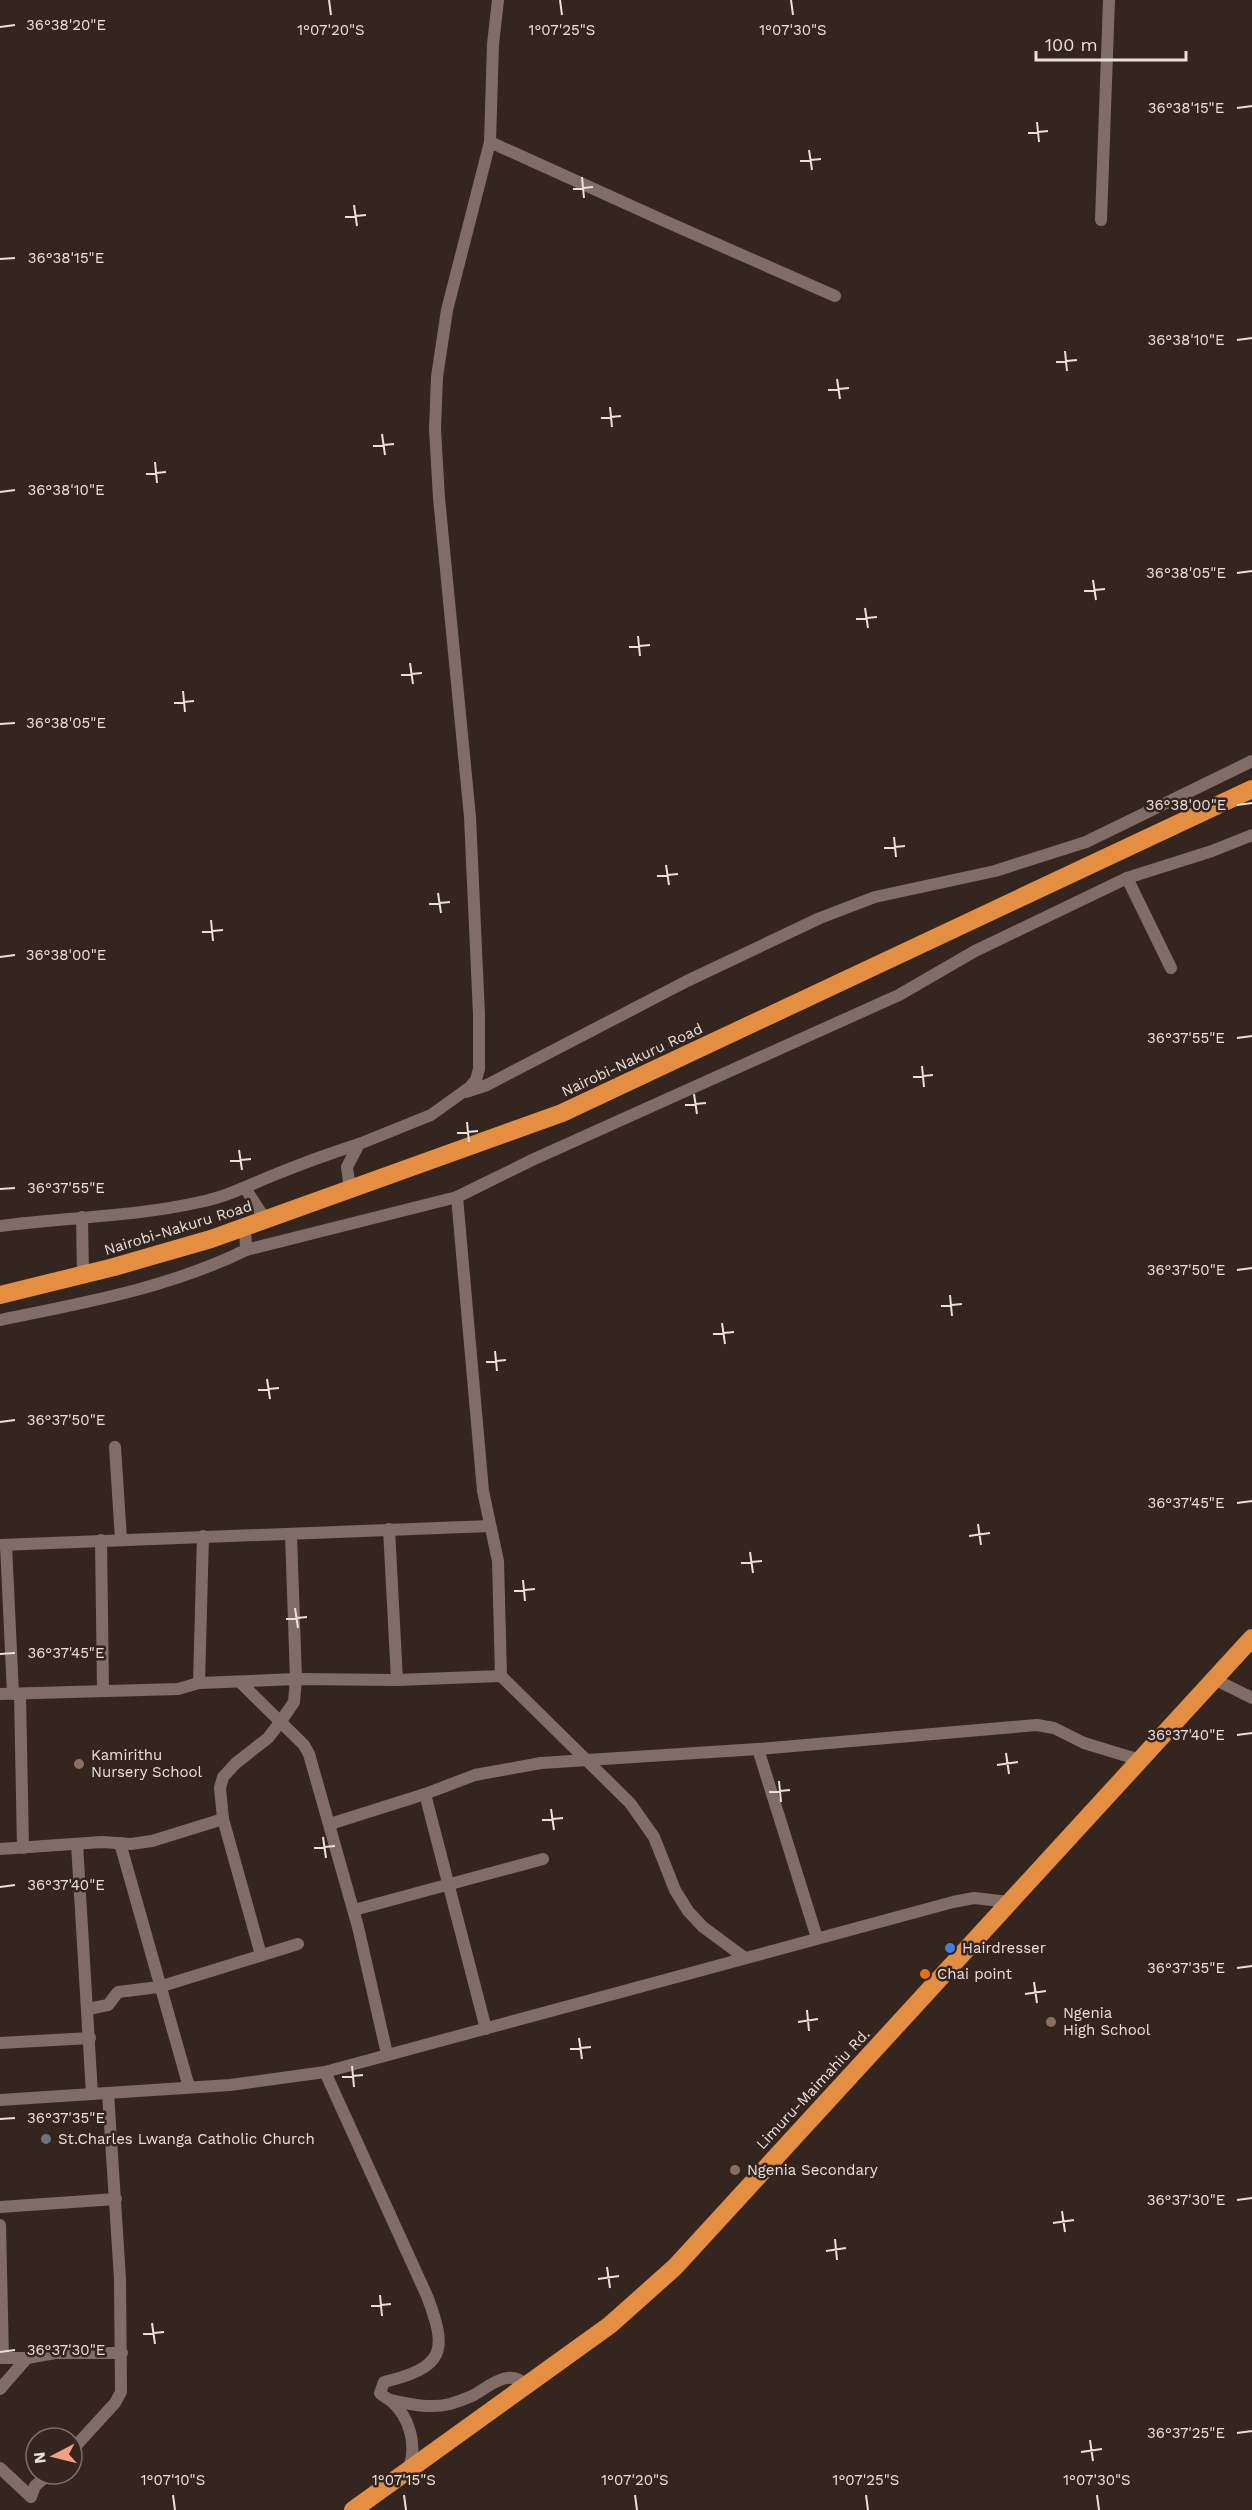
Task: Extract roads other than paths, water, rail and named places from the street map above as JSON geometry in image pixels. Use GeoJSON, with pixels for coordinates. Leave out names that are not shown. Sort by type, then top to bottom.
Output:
{"type":"FeatureCollection","features":[{"type":"Feature","properties":{"kind":"highway","name":"Nairobi-Nakuru Road"},"geometry":{"type":"LineString","coordinates":[[0,1295],[83,1275],[211,1239],[562,1113],[1252,789]]}},
{"type":"Feature","properties":{"kind":"highway","name":"Limuru-Maimahiu Rd."},"geometry":{"type":"LineString","coordinates":[[353,2510],[610,2325],[675,2267],[1252,1638]]}},
{"type":"Feature","properties":{"kind":"street"},"geometry":{"type":"LineString","coordinates":[[0,1226],[119,1215],[200,1202],[245,1188],[431,1115],[464,1092],[476,1080],[479,1069],[478,1003],[470,817],[439,498],[435,429],[437,376],[447,310],[490,141],[493,44],[498,0]]}},
{"type":"Feature","properties":{"kind":"street"},"geometry":{"type":"LineString","coordinates":[[1101,220],[1109,0]]}},
{"type":"Feature","properties":{"kind":"street"},"geometry":{"type":"LineString","coordinates":[[490,141],[836,296]]}},
{"type":"Feature","properties":{"kind":"street"},"geometry":{"type":"LineString","coordinates":[[464,1092],[487,1085],[687,981],[820,918],[875,897],[995,871],[1086,842],[1252,761]]}},
{"type":"Feature","properties":{"kind":"street"},"geometry":{"type":"LineString","coordinates":[[0,1320],[150,1286],[246,1250],[457,1197],[532,1160],[899,995],[975,951],[1127,878],[1212,851],[1252,835]]}},
{"type":"Feature","properties":{"kind":"street"},"geometry":{"type":"LineString","coordinates":[[1086,842],[1096,862]]}},
{"type":"Feature","properties":{"kind":"street"},"geometry":{"type":"LineString","coordinates":[[1127,878],[1171,968]]}},
{"type":"Feature","properties":{"kind":"street"},"geometry":{"type":"LineString","coordinates":[[350,1189],[346,1167],[359,1144]]}},
{"type":"Feature","properties":{"kind":"street"},"geometry":{"type":"LineString","coordinates":[[245,1188],[265,1220]]}},
{"type":"Feature","properties":{"kind":"street"},"geometry":{"type":"LineString","coordinates":[[457,1197],[483,1491],[496,1547],[499,1577],[501,1676],[630,1803],[645,1823],[675,1890],[688,1911],[703,1927],[745,1958]]}},
{"type":"Feature","properties":{"kind":"street"},"geometry":{"type":"LineString","coordinates":[[82,1217],[83,1275]]}},
{"type":"Feature","properties":{"kind":"street"},"geometry":{"type":"LineString","coordinates":[[245,1226],[246,1250]]}},
{"type":"Feature","properties":{"kind":"street"},"geometry":{"type":"LineString","coordinates":[[116,1447],[120,1539]]}},
{"type":"Feature","properties":{"kind":"street"},"geometry":{"type":"LineString","coordinates":[[23,1848],[16,1694],[3,1545],[490,1526]]}},
{"type":"Feature","properties":{"kind":"street"},"geometry":{"type":"LineString","coordinates":[[389,1529],[398,1680]]}},
{"type":"Feature","properties":{"kind":"street"},"geometry":{"type":"LineString","coordinates":[[261,1955],[223,1819],[220,1788],[223,1777],[236,1763],[268,1738],[294,1702],[296,1678],[291,1535]]}},
{"type":"Feature","properties":{"kind":"street"},"geometry":{"type":"LineString","coordinates":[[199,1683],[203,1536]]}},
{"type":"Feature","properties":{"kind":"street"},"geometry":{"type":"LineString","coordinates":[[101,1540],[104,1690]]}},
{"type":"Feature","properties":{"kind":"street"},"geometry":{"type":"LineString","coordinates":[[0,1694],[178,1689],[199,1683],[242,1683],[296,1678],[398,1680],[501,1676]]}},
{"type":"Feature","properties":{"kind":"street"},"geometry":{"type":"LineString","coordinates":[[1214,1679],[1252,1698]]}},
{"type":"Feature","properties":{"kind":"street"},"geometry":{"type":"LineString","coordinates":[[242,1683],[304,1745],[309,1754],[354,1910],[387,2054]]}},
{"type":"Feature","properties":{"kind":"street"},"geometry":{"type":"LineString","coordinates":[[330,1824],[494,1771],[585,1759],[758,1749],[1037,1725],[1054,1728],[1084,1743],[1140,1760]]}},
{"type":"Feature","properties":{"kind":"street"},"geometry":{"type":"LineString","coordinates":[[758,1749],[817,1938]]}},
{"type":"Feature","properties":{"kind":"street"},"geometry":{"type":"LineString","coordinates":[[425,1794],[486,2030]]}},
{"type":"Feature","properties":{"kind":"street"},"geometry":{"type":"LineString","coordinates":[[0,1850],[152,1841],[223,1819]]}},
{"type":"Feature","properties":{"kind":"street"},"geometry":{"type":"LineString","coordinates":[[120,1843],[189,2087]]}},
{"type":"Feature","properties":{"kind":"street"},"geometry":{"type":"LineString","coordinates":[[77,1844],[92,2094]]}},
{"type":"Feature","properties":{"kind":"street"},"geometry":{"type":"LineString","coordinates":[[354,1910],[543,1859]]}},
{"type":"Feature","properties":{"kind":"street"},"geometry":{"type":"LineString","coordinates":[[0,2100],[277,2080],[325,2072],[952,1902],[974,1898],[1009,1902]]}},
{"type":"Feature","properties":{"kind":"street"},"geometry":{"type":"LineString","coordinates":[[88,2009],[108,2005],[118,1992],[159,1987],[298,1944]]}},
{"type":"Feature","properties":{"kind":"street"},"geometry":{"type":"LineString","coordinates":[[0,2043],[90,2038]]}},
{"type":"Feature","properties":{"kind":"street"},"geometry":{"type":"LineString","coordinates":[[325,2072],[427,2296],[440,2333],[437,2356],[428,2366],[409,2375],[384,2382],[380,2393],[384,2398],[390,2400],[419,2406],[440,2405],[470,2397],[501,2379],[514,2378],[526,2385]]}},
{"type":"Feature","properties":{"kind":"street"},"geometry":{"type":"LineString","coordinates":[[84,2436],[119,2397],[122,2353],[116,2199],[108,2093]]}},
{"type":"Feature","properties":{"kind":"street"},"geometry":{"type":"LineString","coordinates":[[0,2207],[116,2199]]}},
{"type":"Feature","properties":{"kind":"street"},"geometry":{"type":"LineString","coordinates":[[0,2225],[1,2358],[27,2358],[55,2353],[122,2353]]}},
{"type":"Feature","properties":{"kind":"street"},"geometry":{"type":"LineString","coordinates":[[0,2389],[27,2358]]}},
{"type":"Feature","properties":{"kind":"street"},"geometry":{"type":"LineString","coordinates":[[390,2400],[405,2417],[410,2428],[412,2454],[408,2470]]}},
{"type":"Feature","properties":{"kind":"street"},"geometry":{"type":"LineString","coordinates":[[0,2468],[31,2497],[35,2486]]}},
{"type":"Feature","properties":{"kind":"place","name":"Kamirithu Nursery School"},"geometry":{"type":"Point","coordinates":[79,1764]}},
{"type":"Feature","properties":{"kind":"place","name":"Hairdresser"},"geometry":{"type":"Point","coordinates":[950,1948]}},
{"type":"Feature","properties":{"kind":"place","name":"Chai point"},"geometry":{"type":"Point","coordinates":[925,1974]}},
{"type":"Feature","properties":{"kind":"place","name":"Ngenia High School"},"geometry":{"type":"Point","coordinates":[1051,2022]}},
{"type":"Feature","properties":{"kind":"place","name":"St.Charles Lwanga Catholic Church"},"geometry":{"type":"Point","coordinates":[46,2139]}},
{"type":"Feature","properties":{"kind":"place","name":"Ngenia Secondary"},"geometry":{"type":"Point","coordinates":[735,2170]}}]}
